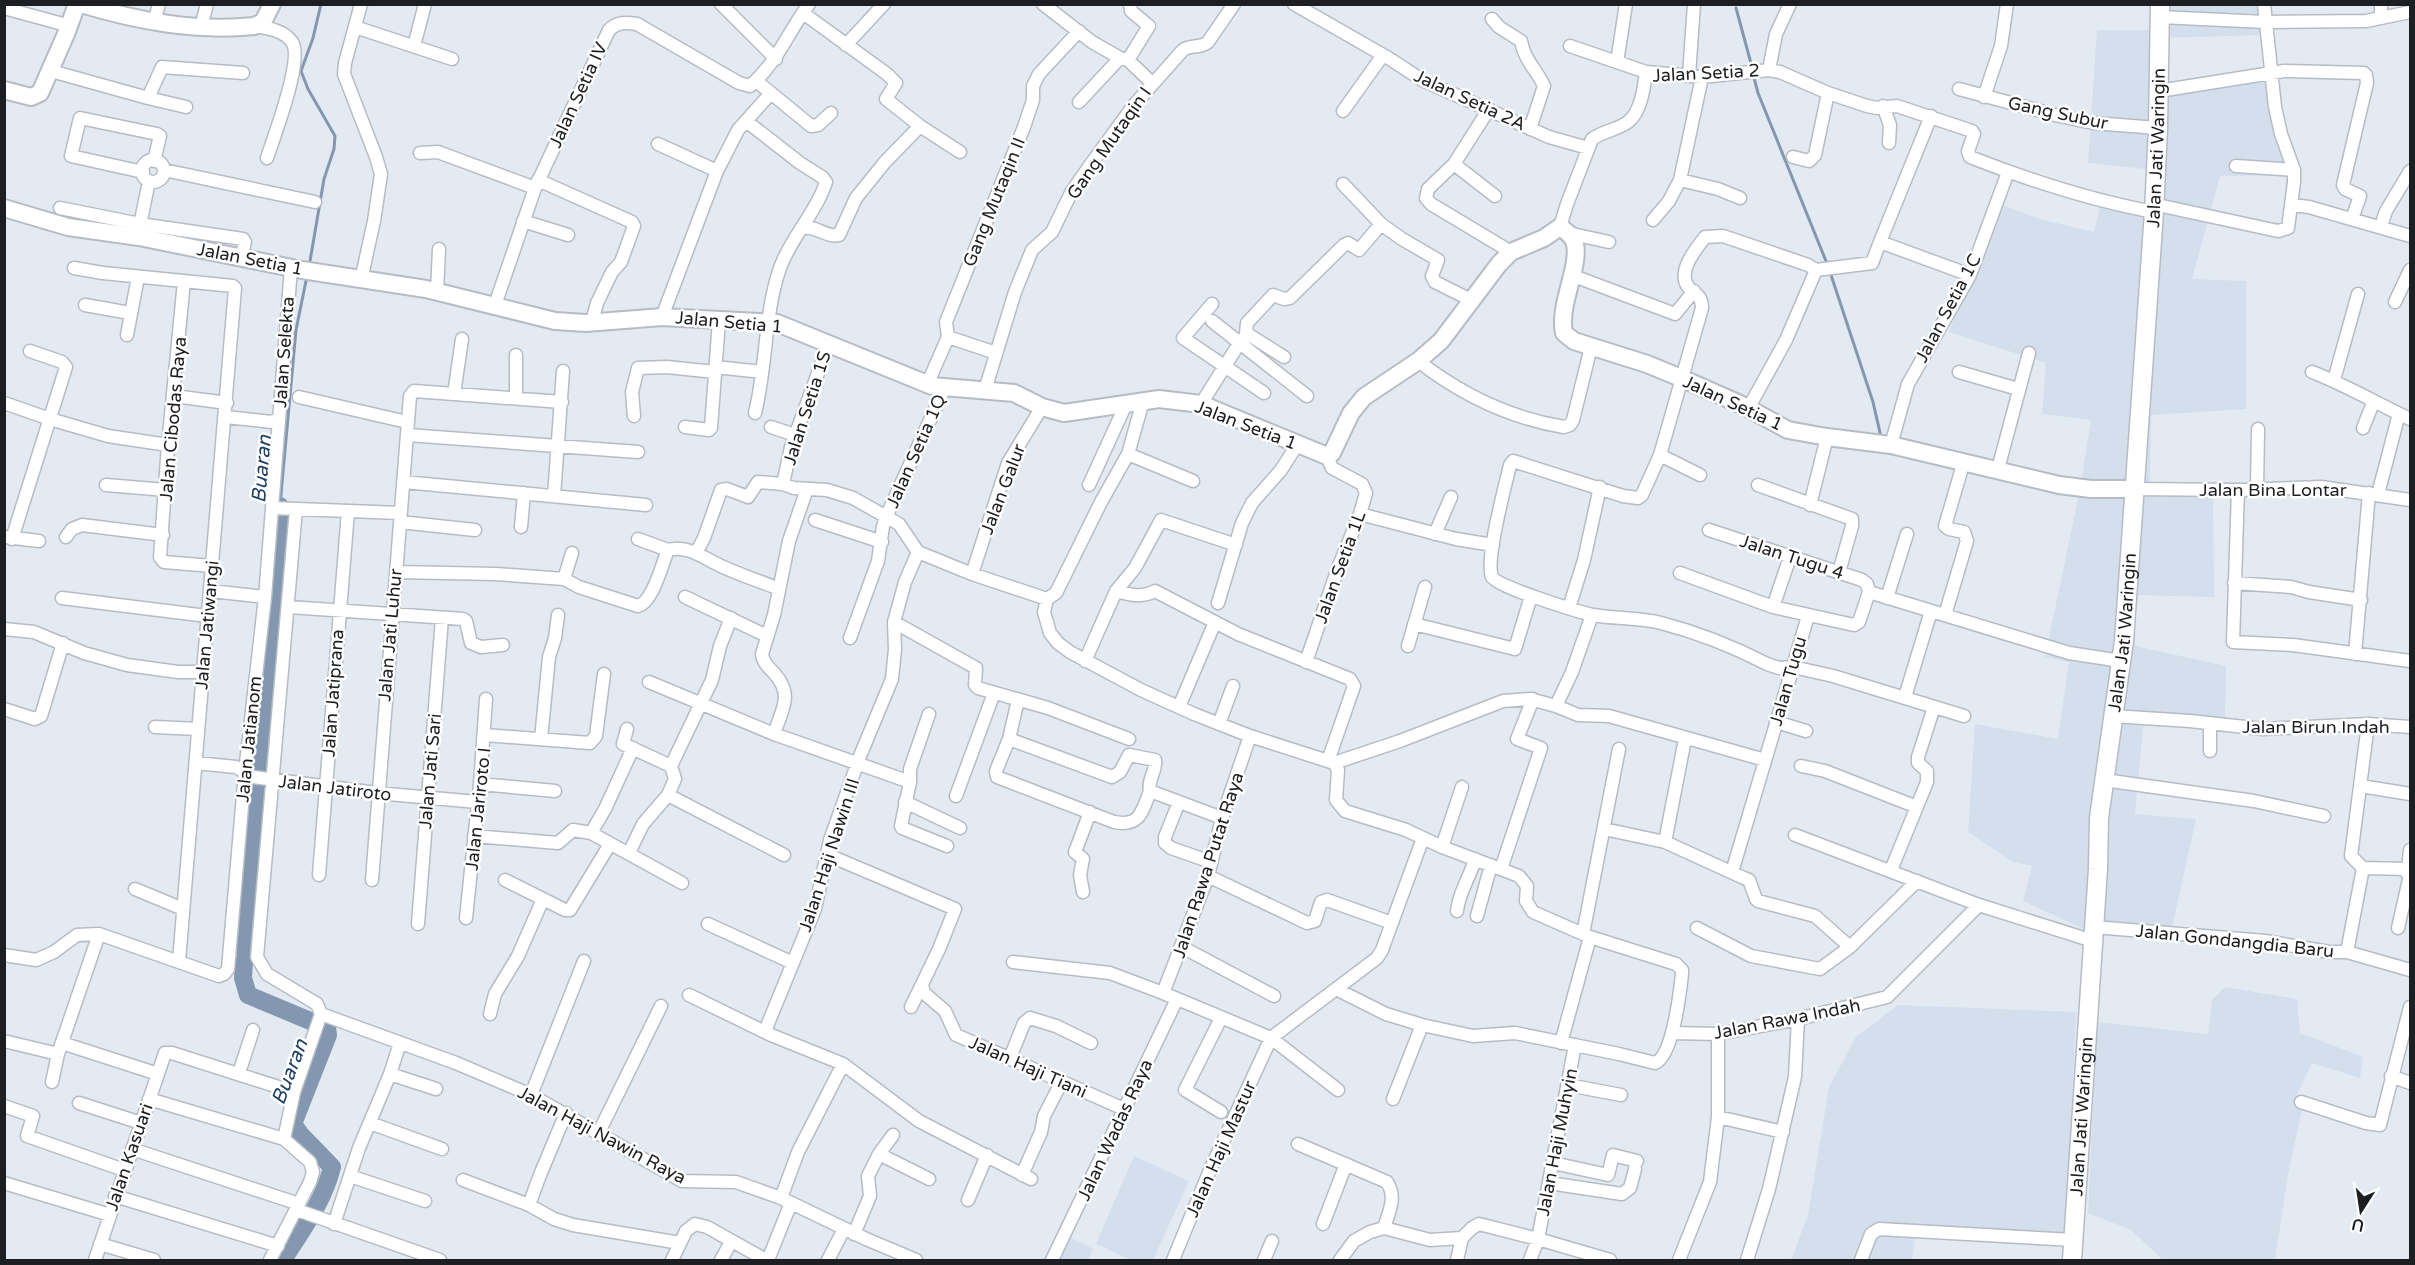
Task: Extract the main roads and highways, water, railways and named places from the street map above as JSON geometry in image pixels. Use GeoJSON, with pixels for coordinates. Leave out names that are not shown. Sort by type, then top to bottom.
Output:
{"type":"FeatureCollection","features":[{"type":"Feature","properties":{"kind":"main road","name":"Jalan Jati Waringin"},"geometry":{"type":"LineString","coordinates":[[2072,1260],[2099,818],[2121,661],[2134,489],[2158,128],[2160,11]]}},
{"type":"Feature","properties":{"kind":"waterway","name":"Buaran"},"geometry":{"type":"LineString","coordinates":[[309,267],[324,179],[334,149],[335,136],[308,89],[301,71],[313,38],[321,4]]}},
{"type":"Feature","properties":{"kind":"waterway"},"geometry":{"type":"LineString","coordinates":[[1736,8],[1752,67]]}},
{"type":"Feature","properties":{"kind":"waterway"},"geometry":{"type":"LineString","coordinates":[[1753,74],[1758,93],[1828,266]]}},
{"type":"Feature","properties":{"kind":"waterway"},"geometry":{"type":"LineString","coordinates":[[1830,272],[1873,402],[1881,437]]}},
{"type":"Feature","properties":{"kind":"waterway","name":"Buaran"},"geometry":{"type":"LineString","coordinates":[[280,505],[296,330],[307,276]]}},
{"type":"Feature","properties":{"kind":"waterway","name":"Buaran"},"geometry":{"type":"LineString","coordinates":[[245,953],[280,506]]}},
{"type":"Feature","properties":{"kind":"waterway","name":"Buaran"},"geometry":{"type":"LineString","coordinates":[[244,962],[243,978],[248,995],[327,1028],[328,1035],[293,1124],[332,1167],[318,1204],[283,1260]]}}]}
